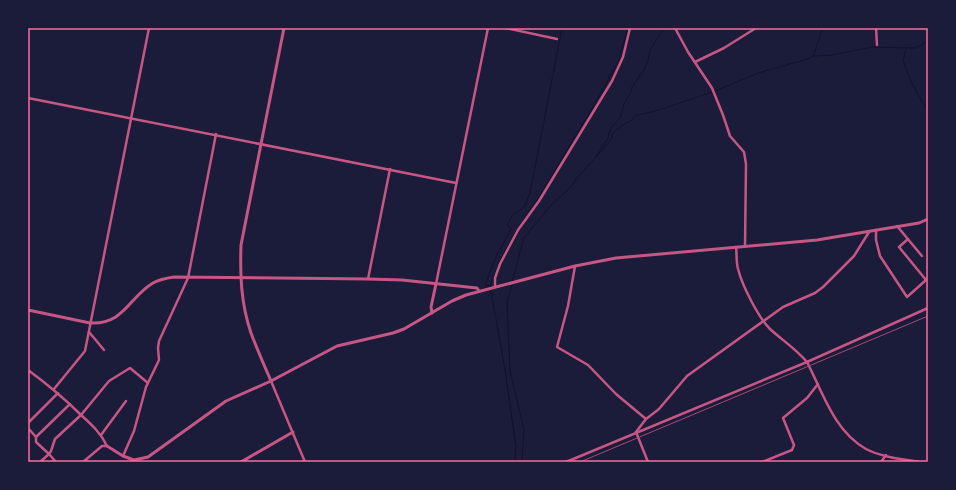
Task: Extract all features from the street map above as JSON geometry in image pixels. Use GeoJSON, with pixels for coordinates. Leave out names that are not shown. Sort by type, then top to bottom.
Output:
{"type":"FeatureCollection","features":[{"type":"Feature","properties":{"kind":"street"},"geometry":{"type":"LineString","coordinates":[[54,389],[85,352],[149,28]]}},
{"type":"Feature","properties":{"kind":"street"},"geometry":{"type":"LineString","coordinates":[[284,28],[262,144],[240,245],[240,278],[242,299],[250,332],[305,462]]}},
{"type":"Feature","properties":{"kind":"street"},"geometry":{"type":"LineString","coordinates":[[432,314],[431,307],[488,28]]}},
{"type":"Feature","properties":{"kind":"street"},"geometry":{"type":"LineString","coordinates":[[506,28],[557,38]]}},
{"type":"Feature","properties":{"kind":"street"},"geometry":{"type":"LineString","coordinates":[[494,287],[495,278],[500,264],[518,230],[539,201],[612,81],[623,57],[630,28]]}},
{"type":"Feature","properties":{"kind":"street"},"geometry":{"type":"LineString","coordinates":[[675,28],[688,52],[712,88],[730,136],[744,152],[746,164],[745,246]]}},
{"type":"Feature","properties":{"kind":"street"},"geometry":{"type":"LineString","coordinates":[[695,62],[724,48],[756,28]]}},
{"type":"Feature","properties":{"kind":"street"},"geometry":{"type":"LineString","coordinates":[[876,28],[877,45]]}},
{"type":"Feature","properties":{"kind":"street"},"geometry":{"type":"LineString","coordinates":[[28,98],[216,134],[456,183]]}},
{"type":"Feature","properties":{"kind":"street"},"geometry":{"type":"LineString","coordinates":[[123,456],[134,431],[148,383],[159,360],[159,341],[188,278],[216,134]]}},
{"type":"Feature","properties":{"kind":"street"},"geometry":{"type":"LineString","coordinates":[[368,279],[390,169]]}},
{"type":"Feature","properties":{"kind":"street"},"geometry":{"type":"LineString","coordinates":[[28,370],[54,389],[70,404],[101,435],[107,446],[134,461],[148,457],[226,401],[271,381],[337,346],[404,329],[452,301],[479,291],[575,266],[616,258],[817,240],[919,223],[928,219]]}},
{"type":"Feature","properties":{"kind":"street"},"geometry":{"type":"LineString","coordinates":[[897,226],[922,256]]}},
{"type":"Feature","properties":{"kind":"street"},"geometry":{"type":"LineString","coordinates":[[876,230],[876,240],[880,256],[907,296],[926,280],[899,247],[908,240]]}},
{"type":"Feature","properties":{"kind":"street"},"geometry":{"type":"LineString","coordinates":[[636,432],[646,419],[659,409],[687,376],[783,307],[815,294],[854,256],[869,232]]}},
{"type":"Feature","properties":{"kind":"street"},"geometry":{"type":"LineString","coordinates":[[736,247],[738,268],[742,280],[763,321],[776,335],[800,354],[807,362],[835,420],[844,431],[866,449],[919,462]]}},
{"type":"Feature","properties":{"kind":"street"},"geometry":{"type":"LineString","coordinates":[[575,266],[568,306],[557,347],[588,365],[616,394],[646,419]]}},
{"type":"Feature","properties":{"kind":"street"},"geometry":{"type":"LineString","coordinates":[[28,310],[100,324],[118,317],[149,286],[160,280],[174,277],[402,280],[477,288],[479,291]]}},
{"type":"Feature","properties":{"kind":"street"},"geometry":{"type":"LineString","coordinates":[[566,462],[807,362],[928,308]]}},
{"type":"Feature","properties":{"kind":"street"},"geometry":{"type":"LineString","coordinates":[[88,332],[104,350]]}},
{"type":"Feature","properties":{"kind":"street"},"geometry":{"type":"LineString","coordinates":[[40,462],[51,451],[55,439],[81,415],[109,381],[130,368],[148,383]]}},
{"type":"Feature","properties":{"kind":"street"},"geometry":{"type":"LineString","coordinates":[[762,462],[792,450],[794,445],[783,418],[807,398],[818,384]]}},
{"type":"Feature","properties":{"kind":"street"},"geometry":{"type":"LineString","coordinates":[[28,423],[58,393]]}},
{"type":"Feature","properties":{"kind":"street"},"geometry":{"type":"LineString","coordinates":[[101,435],[126,401]]}},
{"type":"Feature","properties":{"kind":"street"},"geometry":{"type":"LineString","coordinates":[[36,437],[70,404]]}},
{"type":"Feature","properties":{"kind":"street"},"geometry":{"type":"LineString","coordinates":[[28,428],[36,437],[36,442],[56,462]]}},
{"type":"Feature","properties":{"kind":"street"},"geometry":{"type":"LineString","coordinates":[[241,462],[293,432]]}},
{"type":"Feature","properties":{"kind":"street"},"geometry":{"type":"LineString","coordinates":[[636,432],[648,462]]}},
{"type":"Feature","properties":{"kind":"street"},"geometry":{"type":"LineString","coordinates":[[83,462],[102,446],[107,446]]}},
{"type":"Feature","properties":{"kind":"street"},"geometry":{"type":"LineString","coordinates":[[881,462],[886,455]]}},
{"type":"Feature","properties":{"kind":"waterway"},"geometry":{"type":"LineString","coordinates":[[490,286],[485,285],[495,259],[511,229],[507,225],[512,216],[525,206],[530,193],[562,28]]}},
{"type":"Feature","properties":{"kind":"waterway"},"geometry":{"type":"LineString","coordinates":[[515,462],[516,447],[505,370],[490,286],[501,258],[516,231],[540,195],[596,102],[618,62],[628,28]]}},
{"type":"Feature","properties":{"kind":"waterway"},"geometry":{"type":"LineString","coordinates":[[596,157],[608,138],[611,128],[621,116],[624,104],[631,92],[632,87],[644,70],[648,61],[650,50],[664,28]]}},
{"type":"Feature","properties":{"kind":"waterway"},"geometry":{"type":"LineString","coordinates":[[813,56],[823,28]]}},
{"type":"Feature","properties":{"kind":"waterway"},"geometry":{"type":"LineString","coordinates":[[715,91],[758,73],[808,59],[813,56],[832,55],[872,47],[916,48],[928,41]]}},
{"type":"Feature","properties":{"kind":"waterway"},"geometry":{"type":"LineString","coordinates":[[906,49],[903,61],[912,84],[928,111]]}},
{"type":"Feature","properties":{"kind":"waterway"},"geometry":{"type":"LineString","coordinates":[[512,282],[524,238],[552,204],[570,188],[606,146],[613,133],[624,124],[631,121],[635,116],[662,109],[712,92]]}},
{"type":"Feature","properties":{"kind":"waterway"},"geometry":{"type":"LineString","coordinates":[[512,285],[507,302],[510,371],[524,430],[522,462]]}},
{"type":"Feature","properties":{"kind":"railway"},"geometry":{"type":"LineString","coordinates":[[580,462],[928,316]]}}]}
